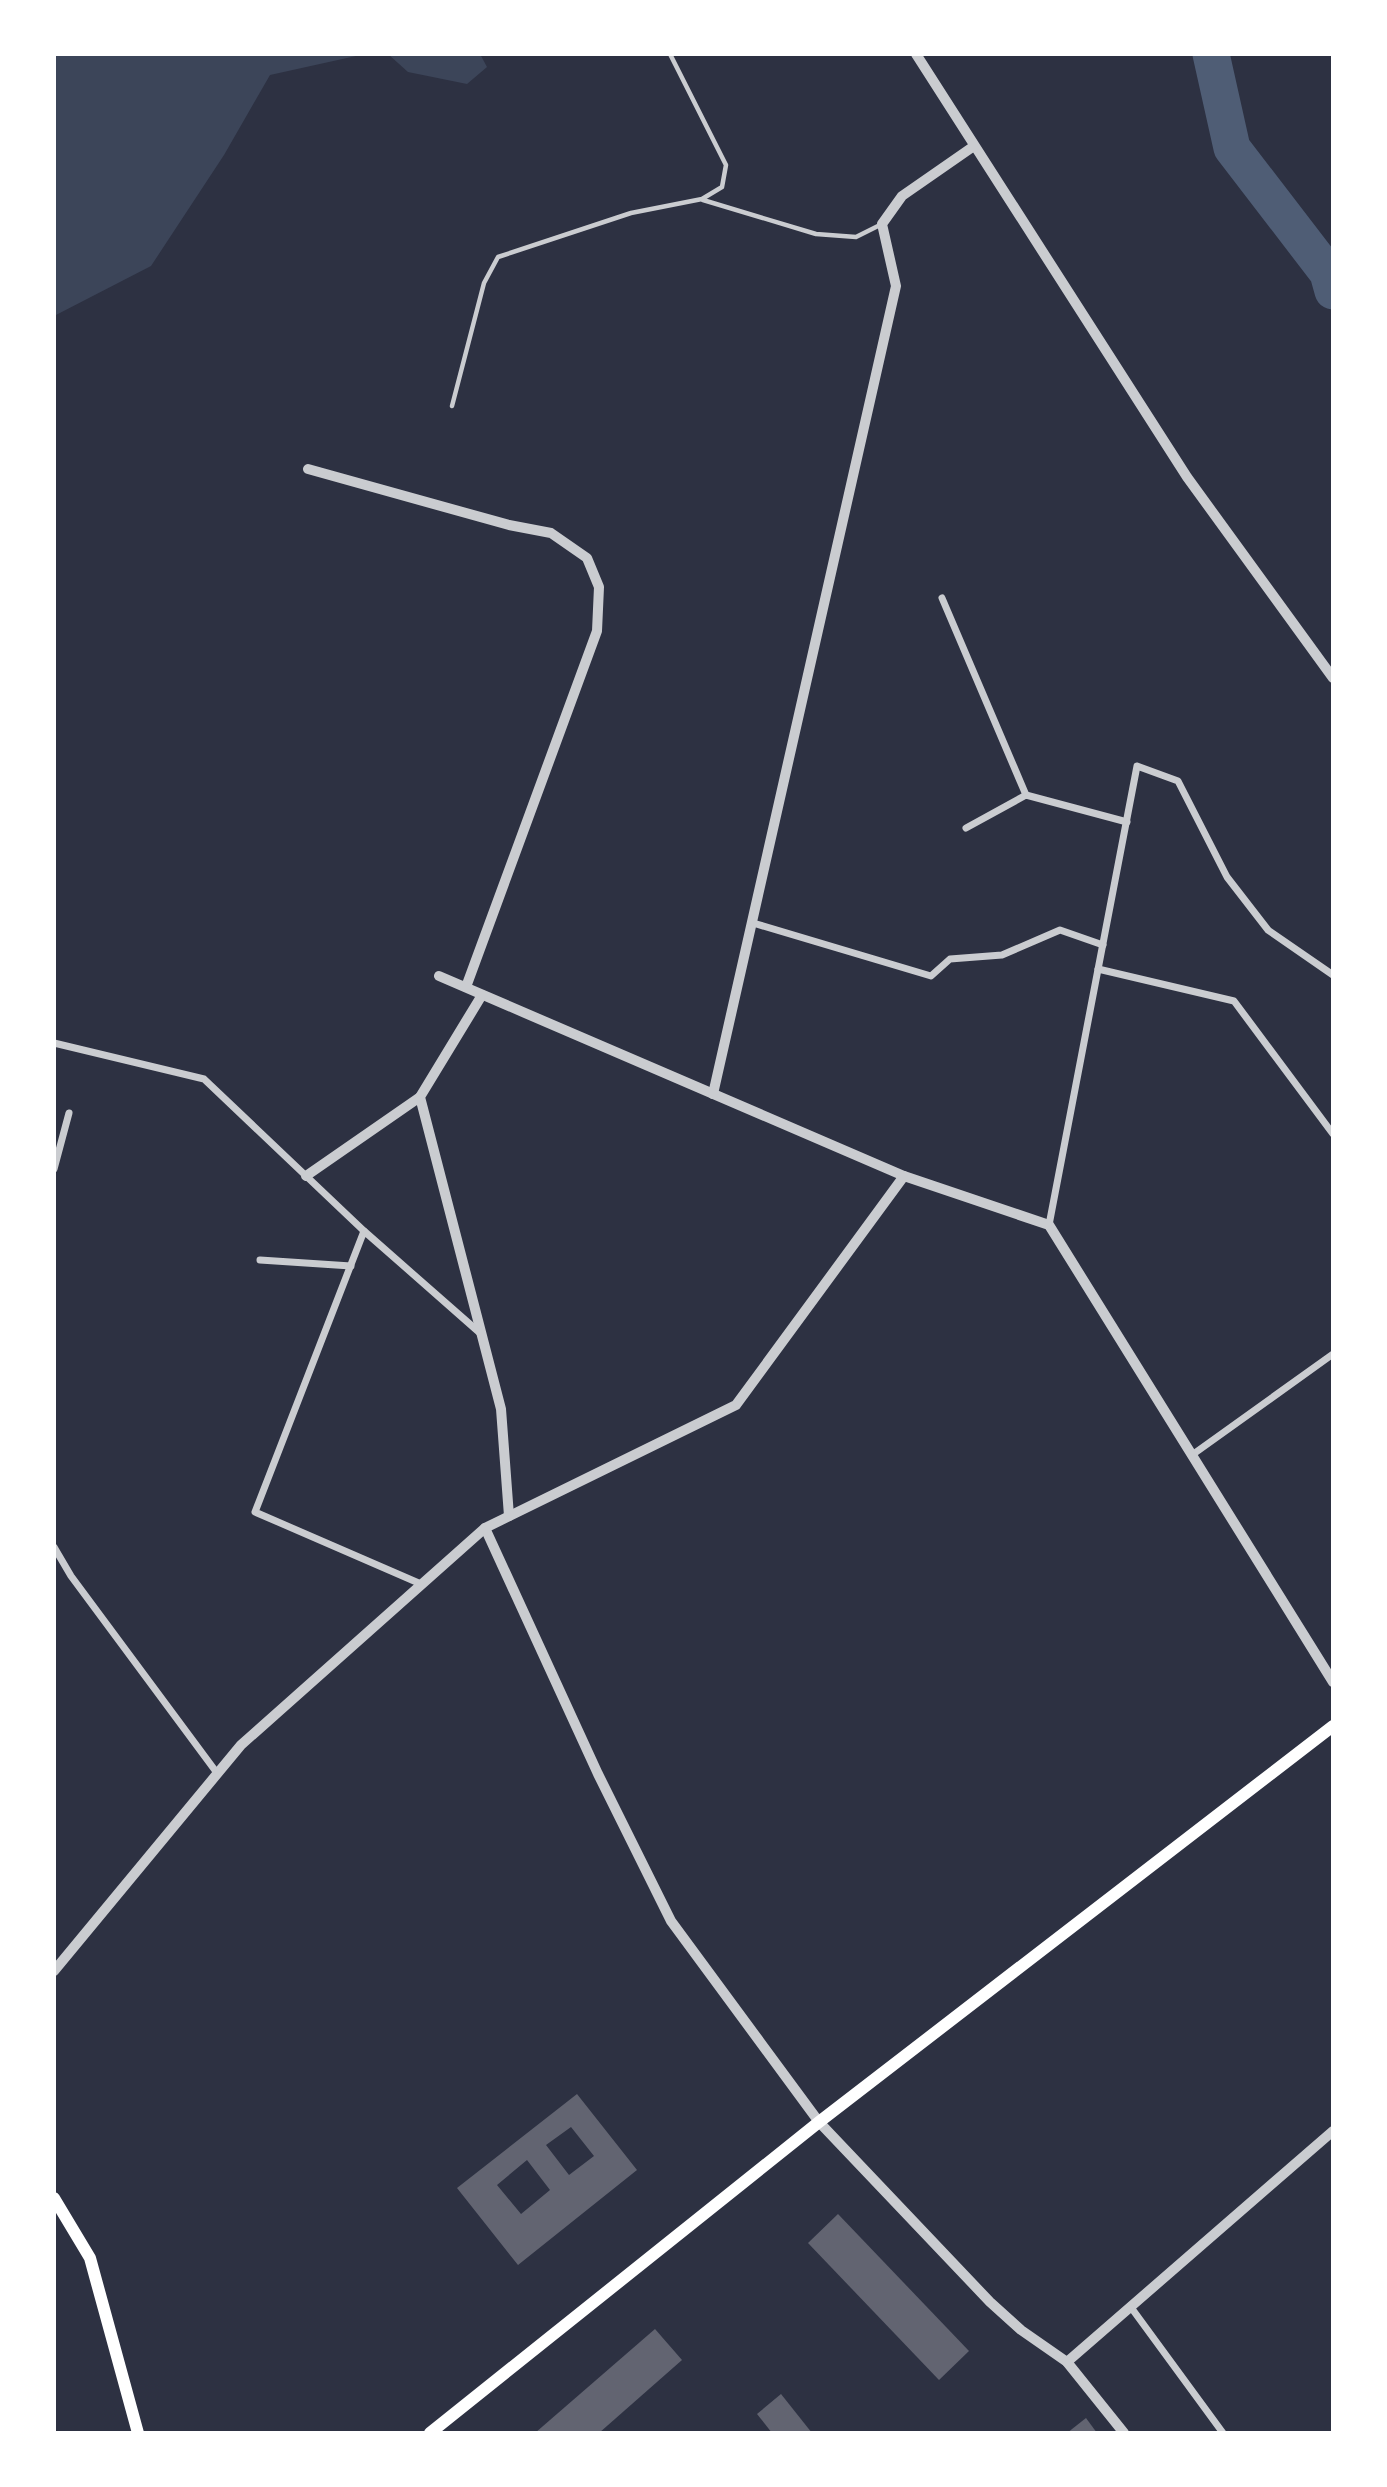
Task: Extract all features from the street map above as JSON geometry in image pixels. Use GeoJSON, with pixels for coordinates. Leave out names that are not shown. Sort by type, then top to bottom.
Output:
{"type":"FeatureCollection","features":[{"type":"Feature","properties":{"kind":"main road"},"geometry":{"type":"LineString","coordinates":[[430,2433],[818,2122],[1333,1726]]}},
{"type":"Feature","properties":{"kind":"main road"},"geometry":{"type":"LineString","coordinates":[[54,2197],[90,2258],[138,2433]]}},
{"type":"Feature","properties":{"kind":"street"},"geometry":{"type":"LineString","coordinates":[[916,54],[1187,477],[1333,678]]}},
{"type":"Feature","properties":{"kind":"street"},"geometry":{"type":"LineString","coordinates":[[713,1094],[896,286],[882,224],[902,196],[974,146]]}},
{"type":"Feature","properties":{"kind":"street"},"geometry":{"type":"LineString","coordinates":[[308,469],[551,533],[586,558],[599,587],[597,631],[466,988]]}},
{"type":"Feature","properties":{"kind":"street"},"geometry":{"type":"LineString","coordinates":[[942,598],[1026,794]]}},
{"type":"Feature","properties":{"kind":"street"},"geometry":{"type":"LineString","coordinates":[[1049,1225],[1137,766],[1178,781],[1227,877],[1268,930],[1333,975]]}},
{"type":"Feature","properties":{"kind":"street"},"geometry":{"type":"LineString","coordinates":[[966,828],[1026,794],[1127,822]]}},
{"type":"Feature","properties":{"kind":"street"},"geometry":{"type":"LineString","coordinates":[[753,923],[931,976],[950,959],[1002,955],[1060,930],[1103,945]]}},
{"type":"Feature","properties":{"kind":"street"},"geometry":{"type":"LineString","coordinates":[[1098,969],[1234,1000],[1333,1135]]}},
{"type":"Feature","properties":{"kind":"street"},"geometry":{"type":"LineString","coordinates":[[439,976],[904,1176],[1049,1225],[1333,1682]]}},
{"type":"Feature","properties":{"kind":"street"},"geometry":{"type":"LineString","coordinates":[[306,1176],[420,1097],[482,995]]}},
{"type":"Feature","properties":{"kind":"street"},"geometry":{"type":"LineString","coordinates":[[54,1043],[204,1079],[364,1231],[481,1334]]}},
{"type":"Feature","properties":{"kind":"street"},"geometry":{"type":"LineString","coordinates":[[420,1097],[501,1409],[509,1516]]}},
{"type":"Feature","properties":{"kind":"street"},"geometry":{"type":"LineString","coordinates":[[54,1169],[69,1113]]}},
{"type":"Feature","properties":{"kind":"street"},"geometry":{"type":"LineString","coordinates":[[54,1971],[241,1745],[485,1528],[736,1405],[904,1176]]}},
{"type":"Feature","properties":{"kind":"street"},"geometry":{"type":"LineString","coordinates":[[364,1231],[255,1512],[421,1584]]}},
{"type":"Feature","properties":{"kind":"street"},"geometry":{"type":"LineString","coordinates":[[260,1259],[351,1266]]}},
{"type":"Feature","properties":{"kind":"street"},"geometry":{"type":"LineString","coordinates":[[1192,1455],[1333,1354]]}},
{"type":"Feature","properties":{"kind":"street"},"geometry":{"type":"LineString","coordinates":[[485,1528],[650,1883],[671,1921],[818,2122],[990,2302],[1021,2330],[1067,2362],[1124,2433]]}},
{"type":"Feature","properties":{"kind":"street"},"geometry":{"type":"LineString","coordinates":[[54,1547],[71,1576],[217,1773]]}},
{"type":"Feature","properties":{"kind":"street"},"geometry":{"type":"LineString","coordinates":[[1067,2362],[1129,2305],[1333,2131]]}},
{"type":"Feature","properties":{"kind":"street"},"geometry":{"type":"LineString","coordinates":[[1129,2305],[1223,2433]]}},
{"type":"Feature","properties":{"kind":"lane"},"geometry":{"type":"LineString","coordinates":[[452,406],[484,283],[498,257],[631,213],[702,200],[722,187],[726,165],[670,54]]}},
{"type":"Feature","properties":{"kind":"lane"},"geometry":{"type":"LineString","coordinates":[[702,200],[816,234],[856,237],[882,224]]}},
{"type":"Feature","properties":{"kind":"shaded area"},"geometry":{"type":"Polygon","coordinates":[[[54,54],[365,54],[270,75],[224,155],[151,266],[54,316],[54,54]]]}},
{"type":"Feature","properties":{"kind":"shaded area"},"geometry":{"type":"Polygon","coordinates":[[[388,54],[480,54],[487,67],[467,84],[408,72],[388,54]]]}},
{"type":"Feature","properties":{"kind":"building"},"geometry":{"type":"Polygon","coordinates":[[[577,2094],[637,2170],[518,2265],[457,2188],[577,2094]],[[571,2127],[546,2145],[569,2175],[594,2156],[571,2127]],[[527,2160],[497,2185],[521,2214],[550,2190],[527,2160]]]}},
{"type":"Feature","properties":{"kind":"building"},"geometry":{"type":"Polygon","coordinates":[[[838,2214],[969,2351],[939,2380],[808,2243],[838,2214]]]}},
{"type":"Feature","properties":{"kind":"building"},"geometry":{"type":"Polygon","coordinates":[[[655,2329],[682,2360],[599,2433],[535,2433],[655,2329]]]}},
{"type":"Feature","properties":{"kind":"building"},"geometry":{"type":"Polygon","coordinates":[[[781,2394],[812,2433],[772,2433],[757,2414],[781,2394]]]}},
{"type":"Feature","properties":{"kind":"building"},"geometry":{"type":"Polygon","coordinates":[[[1086,2418],[1097,2433],[1067,2433],[1086,2418]]]}},
{"type":"Feature","properties":{"kind":"waterway"},"geometry":{"type":"LineString","coordinates":[[1211,54],[1232,148],[1328,273],[1333,291]]}}]}
